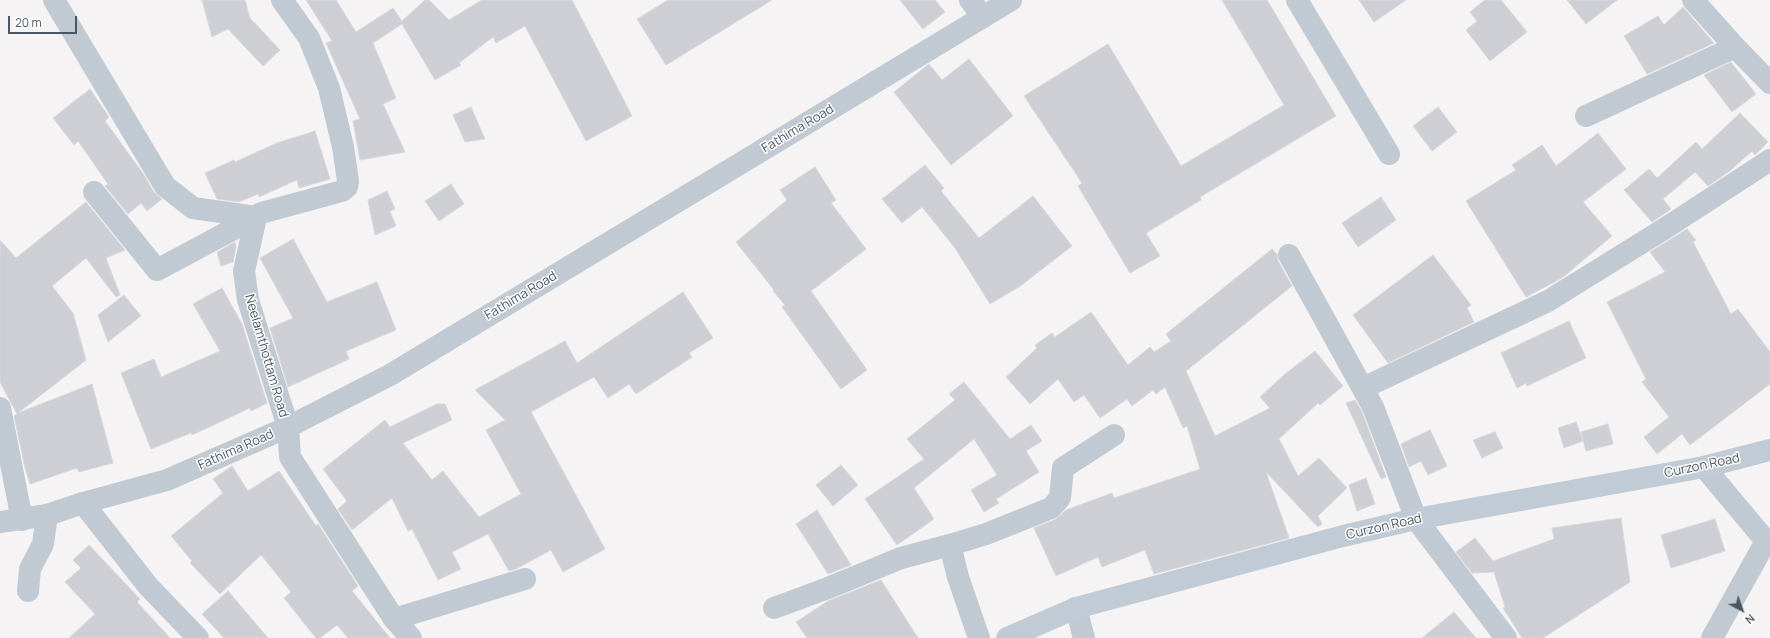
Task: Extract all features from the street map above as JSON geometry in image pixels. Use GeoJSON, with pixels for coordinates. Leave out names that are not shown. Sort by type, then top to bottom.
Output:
{"type":"FeatureCollection","features":[{"type":"Feature","properties":{"kind":"main road","name":"Curzon Road"},"geometry":{"type":"LineString","coordinates":[[1006,638],[1076,608],[1343,536],[1416,519],[1704,467],[1770,450]]}},
{"type":"Feature","properties":{"kind":"street"},"geometry":{"type":"LineString","coordinates":[[54,0],[165,186],[193,208],[256,217]]}},
{"type":"Feature","properties":{"kind":"street"},"geometry":{"type":"LineString","coordinates":[[94,192],[156,270],[256,217],[261,212],[342,191],[346,187],[348,180],[343,147],[329,88],[309,38],[282,0]]}},
{"type":"Feature","properties":{"kind":"street"},"geometry":{"type":"LineString","coordinates":[[970,0],[983,18]]}},
{"type":"Feature","properties":{"kind":"street","name":"Fathima Road"},"geometry":{"type":"LineString","coordinates":[[0,522],[22,520],[47,515],[83,503],[167,480],[288,427],[390,375],[1011,0]]}},
{"type":"Feature","properties":{"kind":"street"},"geometry":{"type":"LineString","coordinates":[[1297,0],[1390,154]]}},
{"type":"Feature","properties":{"kind":"street"},"geometry":{"type":"LineString","coordinates":[[1693,0],[1735,47],[1770,82]]}},
{"type":"Feature","properties":{"kind":"street"},"geometry":{"type":"LineString","coordinates":[[1586,116],[1735,47]]}},
{"type":"Feature","properties":{"kind":"street"},"geometry":{"type":"LineString","coordinates":[[1363,388],[1548,301],[1664,229],[1770,160]]}},
{"type":"Feature","properties":{"kind":"street","name":"Neelamthottam Road"},"geometry":{"type":"LineString","coordinates":[[256,217],[244,271],[248,300],[288,427],[290,457],[394,618],[412,638]]}},
{"type":"Feature","properties":{"kind":"street"},"geometry":{"type":"LineString","coordinates":[[1289,255],[1373,407],[1416,519],[1506,638]]}},
{"type":"Feature","properties":{"kind":"street"},"geometry":{"type":"LineString","coordinates":[[0,408],[22,520]]}},
{"type":"Feature","properties":{"kind":"street"},"geometry":{"type":"LineString","coordinates":[[774,608],[901,558],[986,534],[1051,508],[1060,498],[1063,468],[1114,435]]}},
{"type":"Feature","properties":{"kind":"street"},"geometry":{"type":"LineString","coordinates":[[1704,467],[1768,543],[1712,638]]}},
{"type":"Feature","properties":{"kind":"street"},"geometry":{"type":"LineString","coordinates":[[83,503],[148,586],[198,638]]}},
{"type":"Feature","properties":{"kind":"street"},"geometry":{"type":"LineString","coordinates":[[28,591],[30,569],[43,544],[47,515]]}},
{"type":"Feature","properties":{"kind":"street"},"geometry":{"type":"LineString","coordinates":[[950,545],[958,577],[979,638]]}},
{"type":"Feature","properties":{"kind":"street"},"geometry":{"type":"LineString","coordinates":[[394,618],[525,579]]}},
{"type":"Feature","properties":{"kind":"street"},"geometry":{"type":"LineString","coordinates":[[1076,608],[1084,638]]}},
{"type":"Feature","properties":{"kind":"building"},"geometry":{"type":"Polygon","coordinates":[[[202,0],[245,0],[250,18],[280,50],[263,66],[228,29],[212,37],[202,0]]]}},
{"type":"Feature","properties":{"kind":"building"},"geometry":{"type":"Polygon","coordinates":[[[306,0],[336,0],[356,32],[393,8],[402,21],[425,0],[429,0],[449,20],[482,0],[572,0],[632,116],[586,141],[525,26],[496,43],[493,37],[459,63],[461,65],[435,80],[402,24],[373,43],[396,98],[383,104],[405,152],[360,160],[353,121],[360,119],[326,43],[332,41],[306,0]]]}},
{"type":"Feature","properties":{"kind":"building"},"geometry":{"type":"Polygon","coordinates":[[[668,0],[772,0],[666,65],[637,19],[668,0]]]}},
{"type":"Feature","properties":{"kind":"building"},"geometry":{"type":"Polygon","coordinates":[[[900,0],[935,0],[945,12],[923,29],[900,0]]]}},
{"type":"Feature","properties":{"kind":"building"},"geometry":{"type":"Polygon","coordinates":[[[1222,0],[1267,0],[1336,116],[1200,197],[1201,200],[1146,233],[1160,256],[1130,273],[1078,186],[1082,183],[1024,96],[1108,44],[1181,166],[1284,105],[1222,0]]]}},
{"type":"Feature","properties":{"kind":"building"},"geometry":{"type":"Polygon","coordinates":[[[1359,0],[1406,0],[1374,22],[1359,0]]]}},
{"type":"Feature","properties":{"kind":"building"},"geometry":{"type":"Polygon","coordinates":[[[1485,0],[1501,0],[1527,32],[1490,61],[1466,30],[1477,21],[1470,12],[1485,0]]]}},
{"type":"Feature","properties":{"kind":"building"},"geometry":{"type":"Polygon","coordinates":[[[1567,0],[1617,0],[1586,24],[1567,0]]]}},
{"type":"Feature","properties":{"kind":"building"},"geometry":{"type":"Polygon","coordinates":[[[1683,7],[1714,43],[1647,74],[1624,36],[1658,16],[1664,25],[1683,7]]]}},
{"type":"Feature","properties":{"kind":"building"},"geometry":{"type":"Polygon","coordinates":[[[969,59],[1013,116],[951,165],[894,92],[929,64],[942,80],[969,59]]]}},
{"type":"Feature","properties":{"kind":"building"},"geometry":{"type":"Polygon","coordinates":[[[1731,62],[1756,94],[1732,112],[1704,75],[1731,62]]]}},
{"type":"Feature","properties":{"kind":"building"},"geometry":{"type":"Polygon","coordinates":[[[90,89],[109,117],[105,121],[144,175],[154,192],[162,199],[147,211],[141,203],[128,214],[105,186],[108,184],[78,141],[74,145],[53,118],[90,89]]]}},
{"type":"Feature","properties":{"kind":"building"},"geometry":{"type":"Polygon","coordinates":[[[471,107],[485,139],[465,142],[453,115],[471,107]]]}},
{"type":"Feature","properties":{"kind":"building"},"geometry":{"type":"Polygon","coordinates":[[[1438,107],[1457,132],[1432,151],[1413,126],[1438,107]]]}},
{"type":"Feature","properties":{"kind":"building"},"geometry":{"type":"Polygon","coordinates":[[[1740,113],[1768,142],[1755,155],[1752,151],[1731,170],[1708,186],[1695,172],[1663,199],[1671,209],[1652,222],[1624,190],[1649,169],[1657,178],[1696,142],[1702,149],[1740,113]]]}},
{"type":"Feature","properties":{"kind":"building"},"geometry":{"type":"Polygon","coordinates":[[[315,131],[330,179],[299,188],[297,180],[259,197],[258,194],[239,202],[217,199],[205,173],[234,160],[235,162],[277,143],[315,131]]]}},
{"type":"Feature","properties":{"kind":"building"},"geometry":{"type":"Polygon","coordinates":[[[1598,133],[1626,169],[1583,202],[1612,236],[1562,278],[1526,297],[1466,201],[1516,170],[1512,165],[1542,145],[1556,166],[1598,133]]]}},
{"type":"Feature","properties":{"kind":"building"},"geometry":{"type":"Polygon","coordinates":[[[925,165],[944,188],[941,191],[979,238],[1033,196],[1072,246],[1019,287],[990,304],[955,248],[922,207],[902,223],[882,199],[925,165]]]}},
{"type":"Feature","properties":{"kind":"building"},"geometry":{"type":"Polygon","coordinates":[[[815,167],[836,200],[831,203],[866,249],[811,291],[867,370],[841,389],[782,307],[785,305],[736,242],[787,200],[780,190],[815,167]]]}},
{"type":"Feature","properties":{"kind":"building"},"geometry":{"type":"Polygon","coordinates":[[[451,184],[464,204],[439,221],[425,201],[451,184]]]}},
{"type":"Feature","properties":{"kind":"building"},"geometry":{"type":"Polygon","coordinates":[[[387,191],[395,209],[390,211],[396,226],[375,235],[368,200],[387,191]]]}},
{"type":"Feature","properties":{"kind":"building"},"geometry":{"type":"Polygon","coordinates":[[[1381,197],[1396,220],[1358,247],[1342,223],[1381,197]]]}},
{"type":"Feature","properties":{"kind":"building"},"geometry":{"type":"Polygon","coordinates":[[[86,202],[125,250],[106,258],[120,295],[116,297],[86,258],[52,286],[73,313],[86,360],[18,413],[92,384],[113,463],[79,472],[77,468],[30,484],[25,468],[14,416],[17,414],[0,382],[0,240],[16,258],[86,202]]]}},
{"type":"Feature","properties":{"kind":"building"},"geometry":{"type":"Polygon","coordinates":[[[1687,229],[1696,240],[1693,242],[1731,314],[1738,309],[1770,352],[1770,384],[1690,445],[1682,434],[1657,454],[1644,437],[1669,417],[1642,382],[1646,379],[1607,302],[1665,272],[1650,252],[1687,229]]]}},
{"type":"Feature","properties":{"kind":"building"},"geometry":{"type":"Polygon","coordinates":[[[293,239],[327,302],[377,282],[396,330],[346,351],[349,359],[288,387],[270,328],[293,318],[260,258],[293,239]]]}},
{"type":"Feature","properties":{"kind":"building"},"geometry":{"type":"Polygon","coordinates":[[[235,242],[236,247],[233,262],[221,266],[217,252],[235,242]]]}},
{"type":"Feature","properties":{"kind":"building"},"geometry":{"type":"Polygon","coordinates":[[[1272,249],[1277,254],[1278,261],[1292,286],[1186,371],[1215,436],[1270,408],[1260,397],[1285,374],[1315,351],[1343,386],[1320,405],[1318,403],[1279,439],[1298,476],[1319,458],[1347,488],[1318,516],[1322,524],[1318,527],[1266,472],[1289,538],[1154,574],[1145,550],[1102,567],[1098,557],[1056,576],[1034,528],[1056,519],[1066,510],[1112,493],[1114,498],[1200,469],[1187,426],[1183,428],[1165,387],[1156,394],[1153,390],[1132,406],[1127,399],[1100,418],[1084,395],[1074,402],[1058,379],[1030,404],[1006,377],[1037,348],[1035,345],[1052,333],[1055,337],[1091,312],[1128,365],[1150,347],[1154,352],[1171,341],[1166,334],[1272,249]]]}},
{"type":"Feature","properties":{"kind":"building"},"geometry":{"type":"Polygon","coordinates":[[[1433,255],[1471,305],[1467,308],[1474,322],[1388,363],[1353,315],[1433,255]]]}},
{"type":"Feature","properties":{"kind":"building"},"geometry":{"type":"Polygon","coordinates":[[[222,288],[242,324],[267,403],[251,411],[250,408],[192,435],[191,433],[151,449],[121,373],[154,359],[161,377],[220,351],[193,304],[222,288]]]}},
{"type":"Feature","properties":{"kind":"building"},"geometry":{"type":"Polygon","coordinates":[[[683,292],[713,338],[689,353],[692,357],[636,394],[629,384],[608,398],[594,377],[531,412],[605,549],[563,572],[551,550],[516,569],[509,571],[488,534],[452,552],[461,569],[438,580],[412,529],[408,531],[392,498],[352,530],[338,509],[347,501],[323,469],[385,420],[390,427],[437,404],[445,404],[452,420],[403,443],[432,480],[443,471],[479,517],[521,494],[486,430],[505,420],[475,390],[565,341],[577,363],[683,292]]]}},
{"type":"Feature","properties":{"kind":"building"},"geometry":{"type":"Polygon","coordinates":[[[124,295],[141,316],[108,342],[98,315],[124,295]]]}},
{"type":"Feature","properties":{"kind":"building"},"geometry":{"type":"Polygon","coordinates":[[[1569,321],[1586,358],[1527,386],[1526,383],[1517,388],[1501,353],[1569,321]]]}},
{"type":"Feature","properties":{"kind":"building"},"geometry":{"type":"Polygon","coordinates":[[[964,382],[1010,439],[1031,425],[1042,441],[1026,451],[1039,472],[996,499],[999,503],[984,512],[971,490],[997,475],[974,439],[914,488],[934,519],[897,545],[865,499],[924,459],[907,439],[955,400],[949,394],[964,382]]]}},
{"type":"Feature","properties":{"kind":"building"},"geometry":{"type":"Polygon","coordinates":[[[1355,400],[1362,412],[1386,477],[1381,479],[1346,403],[1355,400]]]}},
{"type":"Feature","properties":{"kind":"building"},"geometry":{"type":"Polygon","coordinates":[[[1576,422],[1583,441],[1564,448],[1558,428],[1576,422]]]}},
{"type":"Feature","properties":{"kind":"building"},"geometry":{"type":"Polygon","coordinates":[[[1608,424],[1613,444],[1586,451],[1581,432],[1608,424]]]}},
{"type":"Feature","properties":{"kind":"building"},"geometry":{"type":"Polygon","coordinates":[[[1430,430],[1447,466],[1428,475],[1421,461],[1409,467],[1401,444],[1430,430]]]}},
{"type":"Feature","properties":{"kind":"building"},"geometry":{"type":"Polygon","coordinates":[[[1495,432],[1503,448],[1482,458],[1473,440],[1495,432]]]}},
{"type":"Feature","properties":{"kind":"building"},"geometry":{"type":"Polygon","coordinates":[[[841,465],[858,485],[833,506],[816,485],[841,465]]]}},
{"type":"Feature","properties":{"kind":"building"},"geometry":{"type":"Polygon","coordinates":[[[232,466],[248,491],[279,471],[316,526],[318,524],[358,586],[352,591],[390,638],[348,638],[337,625],[320,638],[316,638],[284,598],[291,592],[261,555],[220,594],[190,563],[192,561],[171,536],[223,493],[213,479],[232,466]]]}},
{"type":"Feature","properties":{"kind":"building"},"geometry":{"type":"Polygon","coordinates":[[[1366,478],[1375,504],[1357,511],[1349,485],[1366,478]]]}},
{"type":"Feature","properties":{"kind":"building"},"geometry":{"type":"Polygon","coordinates":[[[817,510],[851,565],[828,574],[796,524],[817,510]]]}},
{"type":"Feature","properties":{"kind":"building"},"geometry":{"type":"Polygon","coordinates":[[[1621,518],[1630,582],[1543,638],[1522,638],[1503,608],[1505,607],[1494,572],[1472,573],[1456,552],[1475,538],[1493,561],[1554,539],[1552,528],[1621,518]]]}},
{"type":"Feature","properties":{"kind":"building"},"geometry":{"type":"Polygon","coordinates":[[[1715,519],[1725,551],[1671,568],[1661,535],[1715,519]]]}},
{"type":"Feature","properties":{"kind":"building"},"geometry":{"type":"Polygon","coordinates":[[[89,545],[140,599],[137,602],[170,638],[69,638],[95,614],[65,582],[81,568],[73,560],[89,545]]]}},
{"type":"Feature","properties":{"kind":"building"},"geometry":{"type":"Polygon","coordinates":[[[881,580],[918,638],[807,638],[796,622],[828,601],[881,580]]]}},
{"type":"Feature","properties":{"kind":"building"},"geometry":{"type":"Polygon","coordinates":[[[228,591],[268,638],[224,638],[202,614],[228,591]]]}},
{"type":"Feature","properties":{"kind":"building"},"geometry":{"type":"Polygon","coordinates":[[[1454,612],[1476,638],[1422,638],[1454,612]]]}}]}
